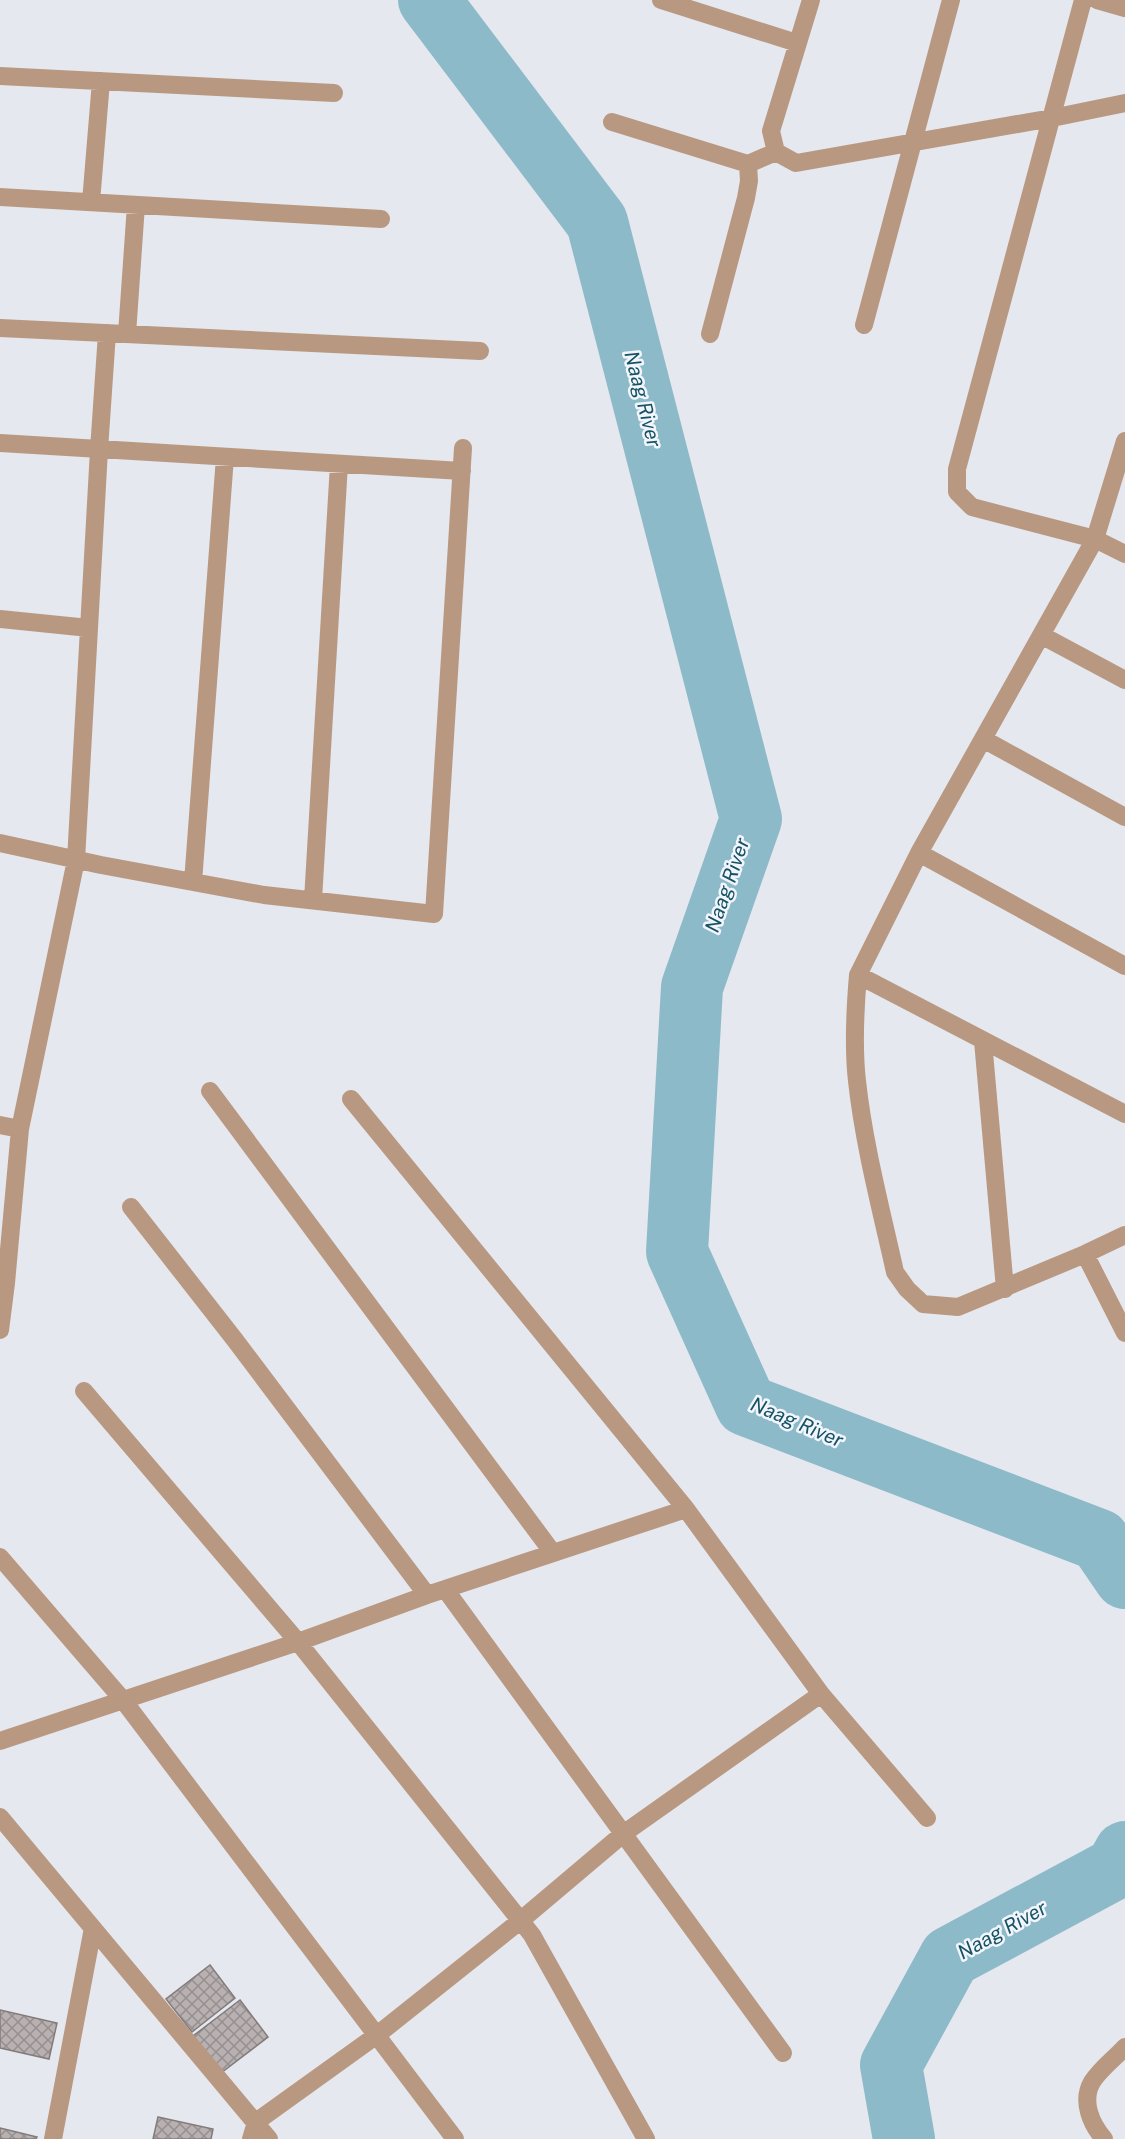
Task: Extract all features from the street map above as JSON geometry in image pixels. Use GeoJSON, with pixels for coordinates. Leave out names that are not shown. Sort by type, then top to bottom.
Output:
{"type":"FeatureCollection","features":[{"type":"Feature","properties":{"kind":"street"},"geometry":{"type":"LineString","coordinates":[[661,0],[797,43]]}},
{"type":"Feature","properties":{"kind":"street"},"geometry":{"type":"LineString","coordinates":[[811,0],[771,131],[776,152],[796,163],[1052,118],[1125,102]]}},
{"type":"Feature","properties":{"kind":"street"},"geometry":{"type":"LineString","coordinates":[[864,324],[951,0]]}},
{"type":"Feature","properties":{"kind":"street"},"geometry":{"type":"LineString","coordinates":[[1083,0],[957,469],[957,492],[972,507],[1095,539],[1125,554]]}},
{"type":"Feature","properties":{"kind":"street"},"geometry":{"type":"LineString","coordinates":[[1097,0],[1125,8]]}},
{"type":"Feature","properties":{"kind":"street"},"geometry":{"type":"LineString","coordinates":[[0,76],[334,93]]}},
{"type":"Feature","properties":{"kind":"street"},"geometry":{"type":"LineString","coordinates":[[91,202],[101,81]]}},
{"type":"Feature","properties":{"kind":"street"},"geometry":{"type":"LineString","coordinates":[[612,122],[748,164],[776,152]]}},
{"type":"Feature","properties":{"kind":"street"},"geometry":{"type":"LineString","coordinates":[[710,334],[746,198],[749,181],[748,164]]}},
{"type":"Feature","properties":{"kind":"street"},"geometry":{"type":"LineString","coordinates":[[0,197],[381,219]]}},
{"type":"Feature","properties":{"kind":"street"},"geometry":{"type":"LineString","coordinates":[[127,334],[136,205]]}},
{"type":"Feature","properties":{"kind":"street"},"geometry":{"type":"LineString","coordinates":[[0,328],[480,351]]}},
{"type":"Feature","properties":{"kind":"street"},"geometry":{"type":"LineString","coordinates":[[0,1330],[20,1129],[76,860],[107,333]]}},
{"type":"Feature","properties":{"kind":"street"},"geometry":{"type":"LineString","coordinates":[[1125,441],[1095,539],[919,854],[858,975],[854,1023],[856,1080],[866,1139],[895,1272],[907,1289],[923,1304],[958,1307],[1005,1289],[1125,1235]]}},
{"type":"Feature","properties":{"kind":"street"},"geometry":{"type":"LineString","coordinates":[[0,443],[462,471]]}},
{"type":"Feature","properties":{"kind":"street"},"geometry":{"type":"LineString","coordinates":[[0,843],[76,860],[264,895],[434,914],[463,448]]}},
{"type":"Feature","properties":{"kind":"street"},"geometry":{"type":"LineString","coordinates":[[194,882],[225,457]]}},
{"type":"Feature","properties":{"kind":"street"},"geometry":{"type":"LineString","coordinates":[[313,900],[339,464]]}},
{"type":"Feature","properties":{"kind":"street"},"geometry":{"type":"LineString","coordinates":[[0,619],[89,628]]}},
{"type":"Feature","properties":{"kind":"street"},"geometry":{"type":"LineString","coordinates":[[1041,635],[1125,680]]}},
{"type":"Feature","properties":{"kind":"street"},"geometry":{"type":"LineString","coordinates":[[983,739],[1125,817]]}},
{"type":"Feature","properties":{"kind":"street"},"geometry":{"type":"LineString","coordinates":[[919,854],[1125,966]]}},
{"type":"Feature","properties":{"kind":"street"},"geometry":{"type":"LineString","coordinates":[[858,975],[1125,1114]]}},
{"type":"Feature","properties":{"kind":"street"},"geometry":{"type":"LineString","coordinates":[[983,1041],[1005,1289]]}},
{"type":"Feature","properties":{"kind":"street"},"geometry":{"type":"LineString","coordinates":[[210,1091],[553,1553]]}},
{"type":"Feature","properties":{"kind":"street"},"geometry":{"type":"LineString","coordinates":[[351,1099],[686,1509],[821,1694],[927,1818]]}},
{"type":"Feature","properties":{"kind":"street"},"geometry":{"type":"LineString","coordinates":[[0,1125],[20,1129]]}},
{"type":"Feature","properties":{"kind":"street"},"geometry":{"type":"LineString","coordinates":[[131,1207],[235,1340],[427,1595]]}},
{"type":"Feature","properties":{"kind":"street"},"geometry":{"type":"LineString","coordinates":[[1085,1254],[1125,1333]]}},
{"type":"Feature","properties":{"kind":"street"},"geometry":{"type":"LineString","coordinates":[[84,1391],[298,1642],[532,1935],[646,2139]]}},
{"type":"Feature","properties":{"kind":"street"},"geometry":{"type":"LineString","coordinates":[[0,1741],[686,1509]]}},
{"type":"Feature","properties":{"kind":"street"},"geometry":{"type":"LineString","coordinates":[[0,1557],[123,1700],[455,2139]]}},
{"type":"Feature","properties":{"kind":"street"},"geometry":{"type":"LineString","coordinates":[[445,1589],[783,2053]]}},
{"type":"Feature","properties":{"kind":"street"},"geometry":{"type":"LineString","coordinates":[[254,2131],[520,1921],[624,1834],[821,1694]]}},
{"type":"Feature","properties":{"kind":"street"},"geometry":{"type":"LineString","coordinates":[[0,1817],[93,1928],[254,2131],[269,2139]]}},
{"type":"Feature","properties":{"kind":"street"},"geometry":{"type":"LineString","coordinates":[[53,2139],[93,1928]]}},
{"type":"Feature","properties":{"kind":"street"},"geometry":{"type":"LineString","coordinates":[[1104,2139],[1097,2131],[1086,2106],[1091,2083],[1125,2047]]}},
{"type":"Feature","properties":{"kind":"building"},"geometry":{"type":"Polygon","coordinates":[[[210,1965],[235,1998],[192,2032],[166,1999],[210,1965]]]}},
{"type":"Feature","properties":{"kind":"building"},"geometry":{"type":"Polygon","coordinates":[[[240,2000],[268,2037],[221,2073],[193,2036],[240,2000]]]}},
{"type":"Feature","properties":{"kind":"building"},"geometry":{"type":"Polygon","coordinates":[[[0,2010],[57,2023],[49,2059],[0,2048],[0,2010]]]}},
{"type":"Feature","properties":{"kind":"building"},"geometry":{"type":"Polygon","coordinates":[[[158,2117],[213,2129],[211,2139],[153,2139],[158,2117]]]}},
{"type":"Feature","properties":{"kind":"building"},"geometry":{"type":"Polygon","coordinates":[[[0,2128],[37,2137],[36,2139],[0,2139],[0,2128]]]}},
{"type":"Feature","properties":{"kind":"waterway","name":"Naag River"},"geometry":{"type":"LineString","coordinates":[[429,0],[597,222],[751,819],[692,987],[677,1252],[746,1405],[1099,1540],[1125,1578]]}},
{"type":"Feature","properties":{"kind":"waterway","name":"Naag River"},"geometry":{"type":"LineString","coordinates":[[904,2139],[891,2065],[950,1957],[1116,1868],[1125,1852]]}}]}
